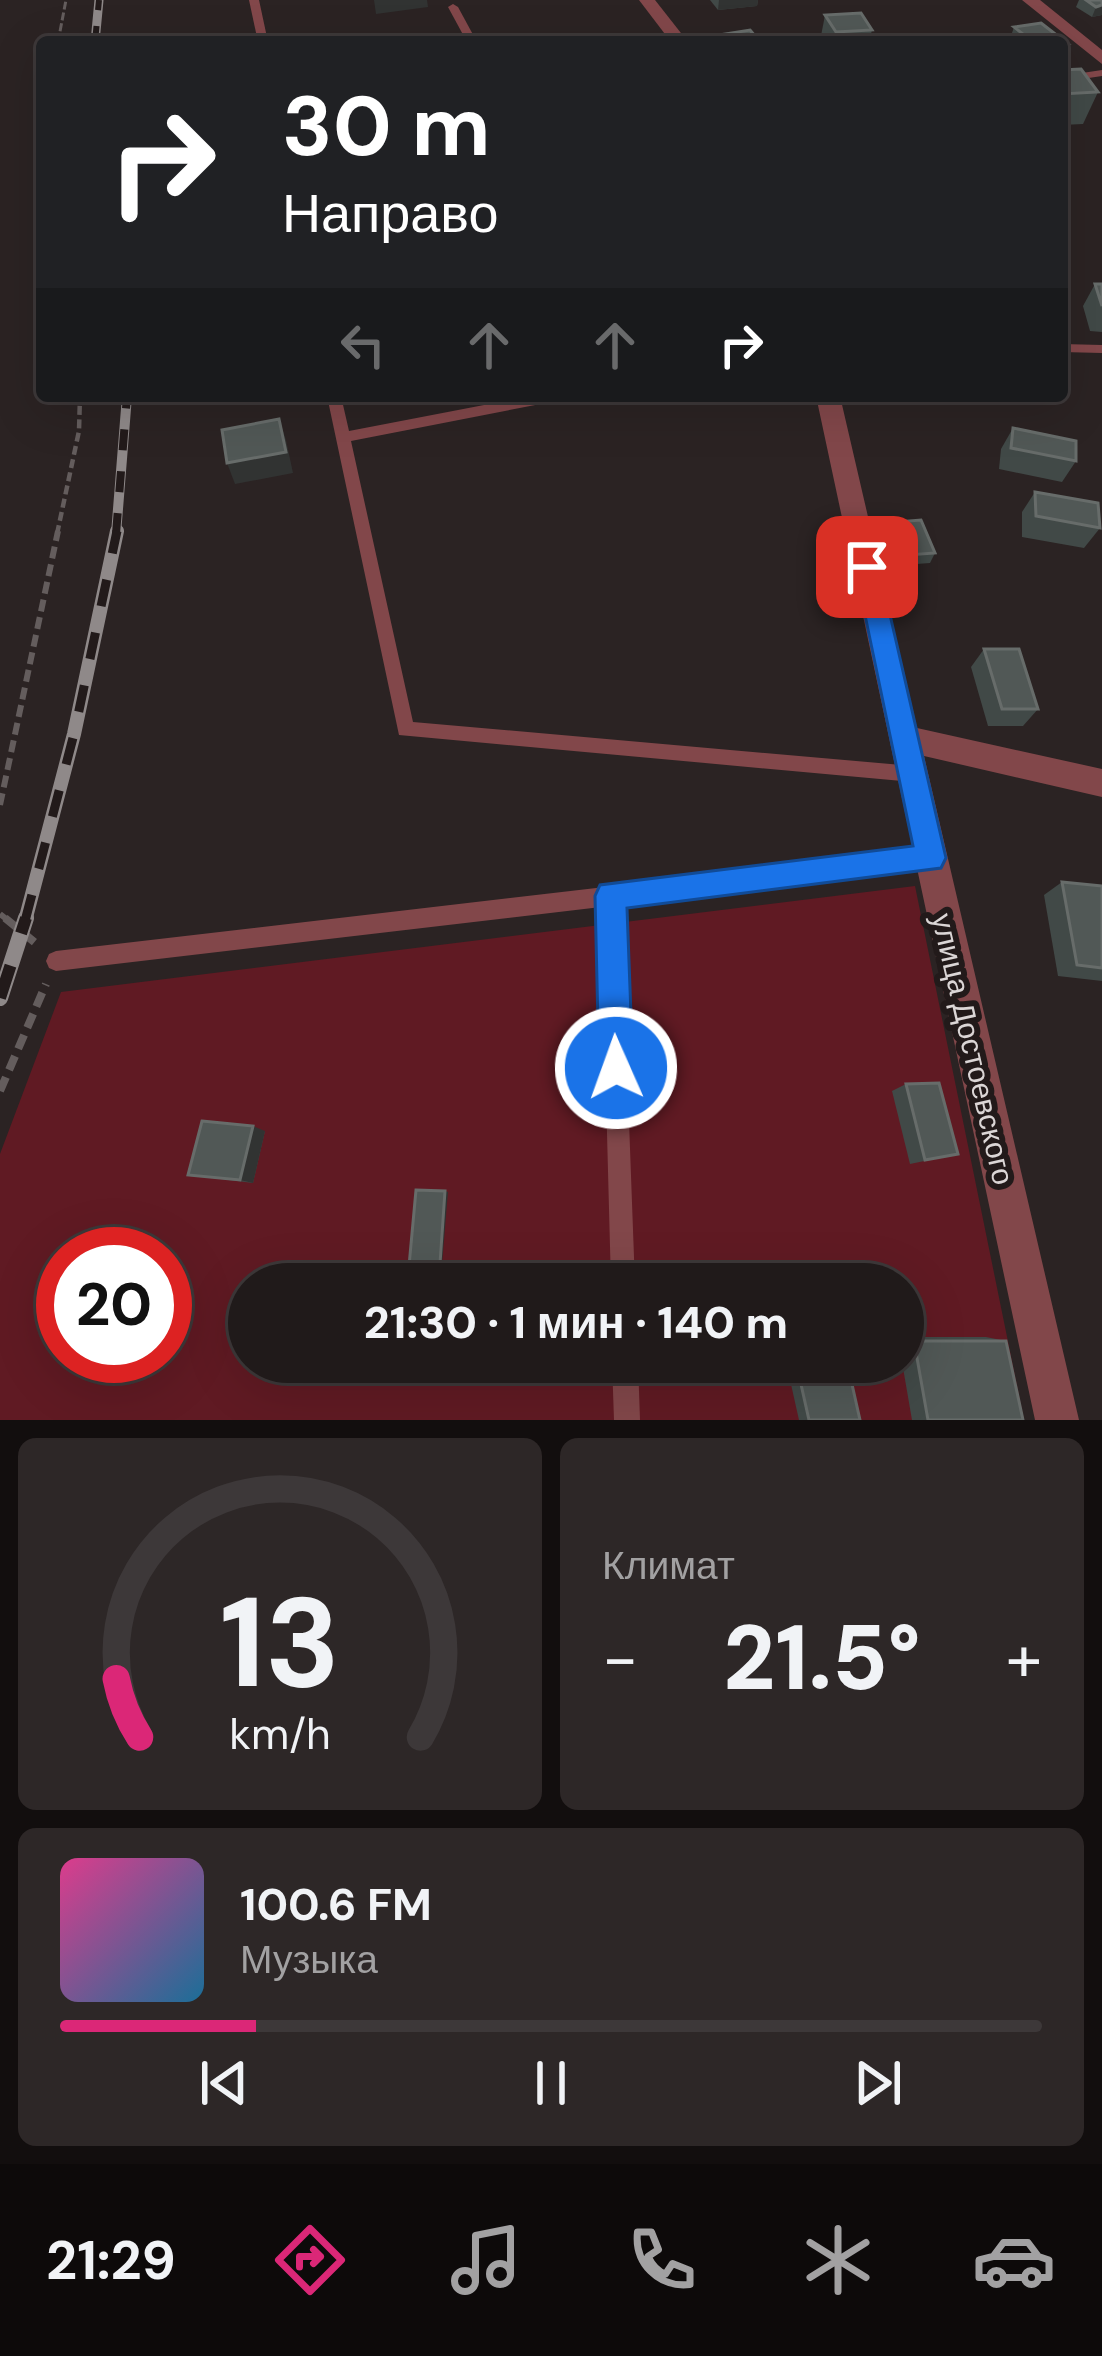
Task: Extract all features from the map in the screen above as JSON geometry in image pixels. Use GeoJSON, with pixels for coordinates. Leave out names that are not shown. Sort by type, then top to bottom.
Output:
{"type":"FeatureCollection","features":[{"type":"Feature","properties":{"kind":"street"},"geometry":{"type":"LineString","coordinates":[[647,0],[675,36]]}},
{"type":"Feature","properties":{"kind":"street"},"geometry":{"type":"LineString","coordinates":[[1030,0],[1102,59]]}},
{"type":"Feature","properties":{"kind":"street","name":"улица Достоевского"},"geometry":{"type":"LineString","coordinates":[[829,402],[1057,1420]]}},
{"type":"Feature","properties":{"kind":"street"},"geometry":{"type":"LineString","coordinates":[[906,739],[1102,783]]}},
{"type":"Feature","properties":{"kind":"lane"},"geometry":{"type":"LineString","coordinates":[[254,0],[261,36]]}},
{"type":"Feature","properties":{"kind":"lane"},"geometry":{"type":"LineString","coordinates":[[453,8],[469,36]]}},
{"type":"Feature","properties":{"kind":"lane"},"geometry":{"type":"LineString","coordinates":[[1068,78],[1102,73]]}},
{"type":"Feature","properties":{"kind":"lane"},"geometry":{"type":"LineString","coordinates":[[1068,348],[1102,350]]}},
{"type":"Feature","properties":{"kind":"lane"},"geometry":{"type":"LineString","coordinates":[[335,402],[405,728],[913,774]]}},
{"type":"Feature","properties":{"kind":"lane"},"geometry":{"type":"LineString","coordinates":[[343,437],[525,402]]}},
{"type":"Feature","properties":{"kind":"lane"},"geometry":{"type":"LineString","coordinates":[[56,961],[931,858]]}},
{"type":"Feature","properties":{"kind":"lane"},"geometry":{"type":"LineString","coordinates":[[611,896],[622,1263]]}},
{"type":"Feature","properties":{"kind":"lane"},"geometry":{"type":"LineString","coordinates":[[626,1383],[627,1420]]}},
{"type":"Feature","properties":{"kind":"path"},"geometry":{"type":"LineString","coordinates":[[59,36],[66,0]]}},
{"type":"Feature","properties":{"kind":"path"},"geometry":{"type":"LineString","coordinates":[[0,805],[79,431],[80,402]]}},
{"type":"Feature","properties":{"kind":"path"},"geometry":{"type":"LineString","coordinates":[[0,914],[56,961],[0,1091]]}},
{"type":"Feature","properties":{"kind":"shaded area"},"geometry":{"type":"Polygon","coordinates":[[[915,886],[1024,1420],[0,1420],[0,1154],[61,992],[915,886]]]}},
{"type":"Feature","properties":{"kind":"building"},"geometry":{"type":"Polygon","coordinates":[[[861,13],[872,30],[836,32],[825,15],[861,13]]]}},
{"type":"Feature","properties":{"kind":"building"},"geometry":{"type":"Polygon","coordinates":[[[1041,23],[1058,36],[1025,36],[1014,27],[1041,23]]]}},
{"type":"Feature","properties":{"kind":"building"},"geometry":{"type":"Polygon","coordinates":[[[750,30],[755,36],[727,36],[750,30]]]}},
{"type":"Feature","properties":{"kind":"building"},"geometry":{"type":"Polygon","coordinates":[[[1081,69],[1098,92],[1068,94],[1068,70],[1081,69]]]}},
{"type":"Feature","properties":{"kind":"building"},"geometry":{"type":"Polygon","coordinates":[[[279,419],[286,452],[227,463],[222,430],[279,419]]]}},
{"type":"Feature","properties":{"kind":"building"},"geometry":{"type":"Polygon","coordinates":[[[1013,428],[1076,441],[1076,461],[1011,448],[1013,428]]]}},
{"type":"Feature","properties":{"kind":"building"},"geometry":{"type":"Polygon","coordinates":[[[1035,492],[1098,503],[1100,528],[1036,516],[1035,492]]]}},
{"type":"Feature","properties":{"kind":"building"},"geometry":{"type":"Polygon","coordinates":[[[921,520],[935,553],[908,555],[895,522],[921,520]]]}},
{"type":"Feature","properties":{"kind":"building"},"geometry":{"type":"Polygon","coordinates":[[[984,649],[1019,649],[1038,709],[1002,709],[984,649]]]}},
{"type":"Feature","properties":{"kind":"building"},"geometry":{"type":"Polygon","coordinates":[[[1062,882],[1102,886],[1102,968],[1077,965],[1062,882]]]}},
{"type":"Feature","properties":{"kind":"building"},"geometry":{"type":"Polygon","coordinates":[[[939,1083],[958,1154],[925,1160],[906,1084],[939,1083]]]}},
{"type":"Feature","properties":{"kind":"building"},"geometry":{"type":"Polygon","coordinates":[[[202,1121],[253,1126],[240,1180],[188,1175],[202,1121]]]}},
{"type":"Feature","properties":{"kind":"building"},"geometry":{"type":"Polygon","coordinates":[[[416,1190],[445,1191],[440,1263],[409,1263],[416,1190]]]}},
{"type":"Feature","properties":{"kind":"building"},"geometry":{"type":"Polygon","coordinates":[[[924,1341],[1006,1341],[1023,1420],[928,1420],[921,1383],[924,1341]]]}},
{"type":"Feature","properties":{"kind":"building"},"geometry":{"type":"Polygon","coordinates":[[[801,1383],[852,1383],[860,1420],[809,1420],[801,1383]]]}},
{"type":"Feature","properties":{"kind":"railway"},"geometry":{"type":"LineString","coordinates":[[96,36],[99,0]]}},
{"type":"Feature","properties":{"kind":"railway"},"geometry":{"type":"LineString","coordinates":[[116,534],[127,402]]}},
{"type":"Feature","properties":{"kind":"railway"},"geometry":{"type":"LineString","coordinates":[[25,921],[74,734],[117,531]]}},
{"type":"Feature","properties":{"kind":"railway"},"geometry":{"type":"LineString","coordinates":[[0,998],[26,918]]}},
{"type":"Feature","properties":{"kind":"route"},"geometry":{"type":"LineString","coordinates":[[616,1068],[611,896],[931,858],[867,567]]}}]}
